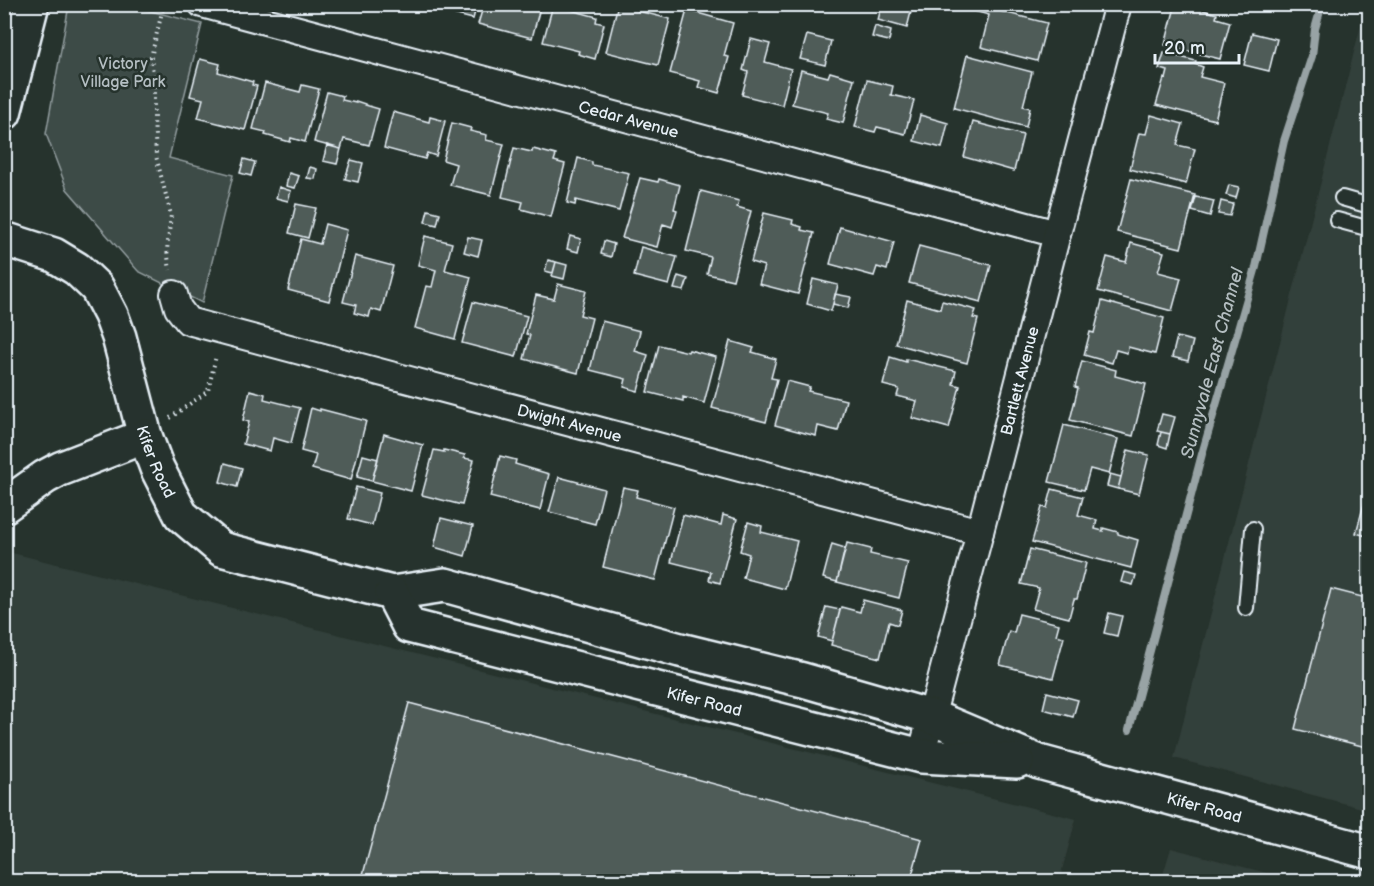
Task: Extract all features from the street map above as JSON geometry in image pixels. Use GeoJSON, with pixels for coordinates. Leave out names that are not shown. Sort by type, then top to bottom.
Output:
{"type":"FeatureCollection","features":[{"type":"Feature","properties":{"kind":"main road"},"geometry":{"type":"LineString","coordinates":[[4,113],[33,4]]}},
{"type":"Feature","properties":{"kind":"main road","name":"Kifer Road"},"geometry":{"type":"LineString","coordinates":[[4,239],[54,255],[77,269],[97,288],[111,315],[145,436],[157,468],[181,515],[221,549],[392,593],[445,585],[932,717],[1039,762],[1370,852]]}},
{"type":"Feature","properties":{"kind":"main road"},"geometry":{"type":"LineString","coordinates":[[4,506],[60,469],[145,436]]}},
{"type":"Feature","properties":{"kind":"main road","name":"Kifer Road"},"geometry":{"type":"LineString","coordinates":[[392,593],[409,626],[921,756],[1039,762]]}},
{"type":"Feature","properties":{"kind":"street","name":"Cedar Avenue"},"geometry":{"type":"LineString","coordinates":[[202,4],[1057,234]]}},
{"type":"Feature","properties":{"kind":"street","name":"Bartlett Avenue"},"geometry":{"type":"LineString","coordinates":[[921,756],[1118,4]]}},
{"type":"Feature","properties":{"kind":"street","name":"Dwight Avenue"},"geometry":{"type":"LineString","coordinates":[[174,294],[178,308],[188,321],[980,532]]}},
{"type":"Feature","properties":{"kind":"lane"},"geometry":{"type":"LineString","coordinates":[[1342,198],[1370,206]]}},
{"type":"Feature","properties":{"kind":"lane"},"geometry":{"type":"LineString","coordinates":[[1337,220],[1370,229]]}},
{"type":"Feature","properties":{"kind":"lane"},"geometry":{"type":"LineString","coordinates":[[1246,608],[1253,529]]}},
{"type":"Feature","properties":{"kind":"path"},"geometry":{"type":"LineString","coordinates":[[164,4],[151,57],[156,156],[171,215],[167,250],[174,294]]}},
{"type":"Feature","properties":{"kind":"path"},"geometry":{"type":"LineString","coordinates":[[145,436],[207,391],[223,331]]}},
{"type":"Feature","properties":{"kind":"shaded area"},"geometry":{"type":"Polygon","coordinates":[[[1366,5],[1369,5],[1369,810],[1174,758],[1366,5]]]}},
{"type":"Feature","properties":{"kind":"shaded area"},"geometry":{"type":"Polygon","coordinates":[[[4,551],[1076,819],[1059,881],[5,881],[4,551]]]}},
{"type":"Feature","properties":{"kind":"shaded area"},"geometry":{"type":"Polygon","coordinates":[[[1171,848],[1297,881],[1161,881],[1171,848]]]}},
{"type":"Feature","properties":{"kind":"green space","name":"Victory Village Park"},"geometry":{"type":"Polygon","coordinates":[[[69,5],[127,5],[202,24],[169,158],[233,175],[202,303],[138,271],[67,189],[46,134],[69,5]]]}},
{"type":"Feature","properties":{"kind":"building"},"geometry":{"type":"Polygon","coordinates":[[[421,4],[477,4],[473,19],[421,6],[421,4]]]}},
{"type":"Feature","properties":{"kind":"building"},"geometry":{"type":"Polygon","coordinates":[[[484,4],[541,4],[532,38],[478,24],[484,4]]]}},
{"type":"Feature","properties":{"kind":"building"},"geometry":{"type":"Polygon","coordinates":[[[618,4],[640,4],[638,11],[670,19],[658,65],[606,52],[618,4]]]}},
{"type":"Feature","properties":{"kind":"building"},"geometry":{"type":"Polygon","coordinates":[[[882,4],[913,4],[907,28],[878,20],[882,4]]]}},
{"type":"Feature","properties":{"kind":"building"},"geometry":{"type":"Polygon","coordinates":[[[955,4],[992,4],[991,9],[1047,23],[1037,61],[981,47],[989,15],[955,6],[955,4]]]}},
{"type":"Feature","properties":{"kind":"building"},"geometry":{"type":"Polygon","coordinates":[[[553,5],[597,17],[596,22],[604,24],[595,59],[578,54],[579,51],[543,42],[553,5]]]}},
{"type":"Feature","properties":{"kind":"building"},"geometry":{"type":"Polygon","coordinates":[[[1175,7],[1192,11],[1193,7],[1217,14],[1216,18],[1230,22],[1220,59],[1165,45],[1175,7]]]}},
{"type":"Feature","properties":{"kind":"building"},"geometry":{"type":"Polygon","coordinates":[[[687,10],[733,23],[724,56],[729,57],[719,93],[698,87],[700,81],[670,73],[687,10]]]}},
{"type":"Feature","properties":{"kind":"building"},"geometry":{"type":"Polygon","coordinates":[[[875,26],[891,31],[889,41],[872,37],[875,26]]]}},
{"type":"Feature","properties":{"kind":"building"},"geometry":{"type":"Polygon","coordinates":[[[1252,33],[1277,39],[1269,71],[1244,65],[1252,33]]]}},
{"type":"Feature","properties":{"kind":"building"},"geometry":{"type":"Polygon","coordinates":[[[807,35],[831,41],[825,65],[800,59],[807,35]]]}},
{"type":"Feature","properties":{"kind":"building"},"geometry":{"type":"Polygon","coordinates":[[[751,39],[770,44],[765,62],[791,69],[782,105],[742,95],[748,72],[743,70],[751,39]]]}},
{"type":"Feature","properties":{"kind":"building"},"geometry":{"type":"Polygon","coordinates":[[[1164,53],[1196,61],[1195,64],[1203,67],[1200,77],[1224,83],[1215,120],[1156,105],[1168,71],[1159,69],[1164,53]]]}},
{"type":"Feature","properties":{"kind":"building"},"geometry":{"type":"Polygon","coordinates":[[[967,55],[1032,72],[1023,106],[1030,108],[1026,127],[954,108],[967,55]]]}},
{"type":"Feature","properties":{"kind":"building"},"geometry":{"type":"Polygon","coordinates":[[[200,59],[220,64],[218,72],[253,82],[252,85],[257,86],[245,130],[198,118],[203,99],[190,96],[200,59]]]}},
{"type":"Feature","properties":{"kind":"building"},"geometry":{"type":"Polygon","coordinates":[[[801,70],[828,77],[830,72],[854,79],[843,123],[826,119],[828,113],[792,104],[801,70]]]}},
{"type":"Feature","properties":{"kind":"building"},"geometry":{"type":"Polygon","coordinates":[[[867,80],[893,86],[891,95],[914,100],[905,134],[877,127],[875,132],[855,127],[867,80]]]}},
{"type":"Feature","properties":{"kind":"building"},"geometry":{"type":"Polygon","coordinates":[[[265,83],[300,92],[302,85],[319,89],[305,142],[291,138],[290,142],[253,129],[265,83]]]}},
{"type":"Feature","properties":{"kind":"building"},"geometry":{"type":"Polygon","coordinates":[[[327,92],[343,96],[342,100],[356,103],[356,101],[379,109],[369,145],[344,139],[341,149],[314,142],[327,92]]]}},
{"type":"Feature","properties":{"kind":"building"},"geometry":{"type":"Polygon","coordinates":[[[393,112],[429,122],[430,117],[445,121],[436,156],[427,153],[425,159],[384,148],[393,112]]]}},
{"type":"Feature","properties":{"kind":"building"},"geometry":{"type":"Polygon","coordinates":[[[920,115],[948,123],[942,148],[914,141],[920,115]]]}},
{"type":"Feature","properties":{"kind":"building"},"geometry":{"type":"Polygon","coordinates":[[[1151,115],[1183,124],[1177,145],[1195,149],[1186,184],[1130,169],[1139,133],[1146,134],[1151,115]]]}},
{"type":"Feature","properties":{"kind":"building"},"geometry":{"type":"Polygon","coordinates":[[[973,122],[1023,135],[1014,171],[964,157],[973,122]]]}},
{"type":"Feature","properties":{"kind":"building"},"geometry":{"type":"Polygon","coordinates":[[[452,123],[487,135],[486,140],[504,144],[491,195],[450,185],[456,164],[443,160],[452,123]]]}},
{"type":"Feature","properties":{"kind":"building"},"geometry":{"type":"Polygon","coordinates":[[[327,145],[341,149],[337,164],[323,161],[327,145]]]}},
{"type":"Feature","properties":{"kind":"building"},"geometry":{"type":"Polygon","coordinates":[[[514,148],[532,152],[533,149],[556,155],[554,161],[565,164],[551,217],[521,209],[523,202],[502,197],[514,148]]]}},
{"type":"Feature","properties":{"kind":"building"},"geometry":{"type":"Polygon","coordinates":[[[578,158],[592,162],[592,165],[629,173],[619,211],[576,200],[575,205],[567,203],[578,158]]]}},
{"type":"Feature","properties":{"kind":"building"},"geometry":{"type":"Polygon","coordinates":[[[244,159],[255,162],[251,176],[240,173],[244,159]]]}},
{"type":"Feature","properties":{"kind":"building"},"geometry":{"type":"Polygon","coordinates":[[[351,160],[363,163],[358,182],[345,179],[351,160]]]}},
{"type":"Feature","properties":{"kind":"building"},"geometry":{"type":"Polygon","coordinates":[[[310,167],[317,169],[315,179],[307,178],[310,167]]]}},
{"type":"Feature","properties":{"kind":"building"},"geometry":{"type":"Polygon","coordinates":[[[289,173],[299,176],[295,188],[286,186],[289,173]]]}},
{"type":"Feature","properties":{"kind":"building"},"geometry":{"type":"Polygon","coordinates":[[[640,178],[658,182],[659,179],[680,185],[672,227],[663,224],[657,247],[622,238],[640,178]]]}},
{"type":"Feature","properties":{"kind":"building"},"geometry":{"type":"Polygon","coordinates":[[[1131,179],[1195,195],[1181,248],[1117,232],[1131,179]]]}},
{"type":"Feature","properties":{"kind":"building"},"geometry":{"type":"Polygon","coordinates":[[[1229,185],[1239,187],[1236,198],[1226,195],[1229,185]]]}},
{"type":"Feature","properties":{"kind":"building"},"geometry":{"type":"Polygon","coordinates":[[[279,187],[291,191],[288,201],[276,198],[279,187]]]}},
{"type":"Feature","properties":{"kind":"building"},"geometry":{"type":"Polygon","coordinates":[[[701,191],[739,201],[737,207],[751,211],[733,280],[707,274],[711,257],[686,251],[701,191]]]}},
{"type":"Feature","properties":{"kind":"building"},"geometry":{"type":"Polygon","coordinates":[[[1196,197],[1214,201],[1210,216],[1192,211],[1196,197]]]}},
{"type":"Feature","properties":{"kind":"building"},"geometry":{"type":"Polygon","coordinates":[[[1221,201],[1233,204],[1230,216],[1218,214],[1221,201]]]}},
{"type":"Feature","properties":{"kind":"building"},"geometry":{"type":"Polygon","coordinates":[[[296,204],[316,208],[308,238],[289,233],[296,204]]]}},
{"type":"Feature","properties":{"kind":"building"},"geometry":{"type":"Polygon","coordinates":[[[428,210],[440,213],[437,225],[425,222],[428,210]]]}},
{"type":"Feature","properties":{"kind":"building"},"geometry":{"type":"Polygon","coordinates":[[[764,213],[793,220],[792,224],[802,227],[801,230],[814,233],[798,294],[759,284],[764,266],[751,262],[764,213]]]}},
{"type":"Feature","properties":{"kind":"building"},"geometry":{"type":"Polygon","coordinates":[[[325,224],[347,230],[329,301],[288,290],[301,239],[320,244],[325,224]]]}},
{"type":"Feature","properties":{"kind":"building"},"geometry":{"type":"Polygon","coordinates":[[[840,227],[894,242],[887,270],[877,267],[874,276],[830,264],[840,227]]]}},
{"type":"Feature","properties":{"kind":"building"},"geometry":{"type":"Polygon","coordinates":[[[425,236],[452,243],[445,270],[471,277],[455,339],[415,328],[426,286],[432,287],[436,270],[418,265],[425,236]]]}},
{"type":"Feature","properties":{"kind":"building"},"geometry":{"type":"Polygon","coordinates":[[[570,236],[581,239],[578,252],[567,249],[570,236]]]}},
{"type":"Feature","properties":{"kind":"building"},"geometry":{"type":"Polygon","coordinates":[[[468,237],[482,240],[478,256],[464,252],[468,237]]]}},
{"type":"Feature","properties":{"kind":"building"},"geometry":{"type":"Polygon","coordinates":[[[604,241],[614,244],[611,257],[601,254],[604,241]]]}},
{"type":"Feature","properties":{"kind":"building"},"geometry":{"type":"Polygon","coordinates":[[[1131,243],[1164,252],[1158,272],[1181,278],[1172,311],[1098,291],[1107,257],[1126,262],[1131,243]]]}},
{"type":"Feature","properties":{"kind":"building"},"geometry":{"type":"Polygon","coordinates":[[[919,246],[991,265],[981,302],[909,283],[919,246]]]}},
{"type":"Feature","properties":{"kind":"building"},"geometry":{"type":"Polygon","coordinates":[[[641,247],[677,257],[669,285],[634,276],[641,247]]]}},
{"type":"Feature","properties":{"kind":"building"},"geometry":{"type":"Polygon","coordinates":[[[355,256],[393,266],[381,312],[371,309],[369,317],[354,313],[356,305],[343,302],[355,256]]]}},
{"type":"Feature","properties":{"kind":"building"},"geometry":{"type":"Polygon","coordinates":[[[548,260],[556,262],[553,273],[545,271],[548,260]]]}},
{"type":"Feature","properties":{"kind":"building"},"geometry":{"type":"Polygon","coordinates":[[[556,262],[567,265],[564,279],[552,276],[556,262]]]}},
{"type":"Feature","properties":{"kind":"building"},"geometry":{"type":"Polygon","coordinates":[[[678,276],[688,279],[684,291],[674,289],[678,276]]]}},
{"type":"Feature","properties":{"kind":"building"},"geometry":{"type":"Polygon","coordinates":[[[813,279],[838,285],[831,311],[807,304],[813,279]]]}},
{"type":"Feature","properties":{"kind":"building"},"geometry":{"type":"Polygon","coordinates":[[[558,284],[586,291],[580,315],[592,318],[578,373],[524,359],[530,335],[526,334],[536,295],[554,299],[558,284]]]}},
{"type":"Feature","properties":{"kind":"building"},"geometry":{"type":"Polygon","coordinates":[[[835,294],[851,297],[848,308],[833,304],[835,294]]]}},
{"type":"Feature","properties":{"kind":"building"},"geometry":{"type":"Polygon","coordinates":[[[907,300],[940,309],[942,301],[976,310],[973,318],[978,319],[967,363],[896,344],[907,300]]]}},
{"type":"Feature","properties":{"kind":"building"},"geometry":{"type":"Polygon","coordinates":[[[1102,301],[1164,318],[1155,354],[1128,347],[1127,353],[1116,350],[1112,363],[1084,355],[1090,332],[1094,333],[1102,301]]]}},
{"type":"Feature","properties":{"kind":"building"},"geometry":{"type":"Polygon","coordinates":[[[473,302],[527,316],[516,357],[462,343],[473,302]]]}},
{"type":"Feature","properties":{"kind":"building"},"geometry":{"type":"Polygon","coordinates":[[[602,321],[640,331],[635,351],[648,355],[638,391],[624,387],[626,379],[590,370],[602,321]]]}},
{"type":"Feature","properties":{"kind":"building"},"geometry":{"type":"Polygon","coordinates":[[[1177,337],[1193,341],[1188,361],[1172,357],[1177,337]]]}},
{"type":"Feature","properties":{"kind":"building"},"geometry":{"type":"Polygon","coordinates":[[[730,341],[754,348],[752,352],[776,359],[771,378],[777,379],[766,422],[712,408],[730,341]]]}},
{"type":"Feature","properties":{"kind":"building"},"geometry":{"type":"Polygon","coordinates":[[[659,345],[716,357],[704,403],[683,397],[683,401],[647,392],[659,345]]]}},
{"type":"Feature","properties":{"kind":"building"},"geometry":{"type":"Polygon","coordinates":[[[890,357],[956,371],[953,384],[960,386],[949,428],[912,418],[917,401],[897,396],[899,389],[883,385],[890,357]]]}},
{"type":"Feature","properties":{"kind":"building"},"geometry":{"type":"Polygon","coordinates":[[[1082,361],[1116,370],[1115,376],[1146,384],[1133,436],[1070,420],[1082,361]]]}},
{"type":"Feature","properties":{"kind":"building"},"geometry":{"type":"Polygon","coordinates":[[[787,381],[810,387],[808,391],[846,400],[838,431],[818,426],[816,436],[775,425],[787,381]]]}},
{"type":"Feature","properties":{"kind":"building"},"geometry":{"type":"Polygon","coordinates":[[[250,390],[265,394],[264,399],[300,408],[291,443],[273,438],[270,451],[243,444],[249,422],[243,420],[250,390]]]}},
{"type":"Feature","properties":{"kind":"building"},"geometry":{"type":"Polygon","coordinates":[[[311,408],[366,421],[351,480],[312,469],[316,455],[301,451],[311,408]]]}},
{"type":"Feature","properties":{"kind":"building"},"geometry":{"type":"Polygon","coordinates":[[[1162,414],[1175,417],[1170,434],[1157,431],[1162,414]]]}},
{"type":"Feature","properties":{"kind":"building"},"geometry":{"type":"Polygon","coordinates":[[[1064,425],[1118,439],[1109,474],[1090,469],[1084,490],[1049,482],[1064,425]]]}},
{"type":"Feature","properties":{"kind":"building"},"geometry":{"type":"Polygon","coordinates":[[[1161,432],[1170,434],[1167,448],[1158,445],[1161,432]]]}},
{"type":"Feature","properties":{"kind":"building"},"geometry":{"type":"Polygon","coordinates":[[[384,434],[423,445],[411,491],[372,481],[384,434]]]}},
{"type":"Feature","properties":{"kind":"building"},"geometry":{"type":"Polygon","coordinates":[[[434,450],[465,455],[464,458],[474,460],[462,505],[422,495],[434,450]]]}},
{"type":"Feature","properties":{"kind":"building"},"geometry":{"type":"Polygon","coordinates":[[[1128,450],[1149,455],[1139,494],[1118,489],[1128,450]]]}},
{"type":"Feature","properties":{"kind":"building"},"geometry":{"type":"Polygon","coordinates":[[[363,455],[378,459],[372,481],[357,477],[363,455]]]}},
{"type":"Feature","properties":{"kind":"building"},"geometry":{"type":"Polygon","coordinates":[[[500,456],[516,460],[515,464],[549,474],[540,510],[490,497],[500,456]]]}},
{"type":"Feature","properties":{"kind":"building"},"geometry":{"type":"Polygon","coordinates":[[[225,463],[242,468],[237,487],[220,482],[225,463]]]}},
{"type":"Feature","properties":{"kind":"building"},"geometry":{"type":"Polygon","coordinates":[[[1110,474],[1121,477],[1118,489],[1107,486],[1110,474]]]}},
{"type":"Feature","properties":{"kind":"building"},"geometry":{"type":"Polygon","coordinates":[[[559,477],[604,489],[595,524],[549,512],[559,477]]]}},
{"type":"Feature","properties":{"kind":"building"},"geometry":{"type":"Polygon","coordinates":[[[1370,482],[1370,537],[1356,533],[1370,482]]]}},
{"type":"Feature","properties":{"kind":"building"},"geometry":{"type":"Polygon","coordinates":[[[356,487],[380,493],[372,525],[348,519],[356,487]]]}},
{"type":"Feature","properties":{"kind":"building"},"geometry":{"type":"Polygon","coordinates":[[[623,487],[638,490],[636,497],[674,507],[655,580],[603,567],[623,487]]]}},
{"type":"Feature","properties":{"kind":"building"},"geometry":{"type":"Polygon","coordinates":[[[1052,489],[1083,497],[1078,515],[1097,520],[1095,529],[1103,531],[1103,528],[1138,540],[1131,568],[1032,542],[1042,507],[1047,508],[1052,489]]]}},
{"type":"Feature","properties":{"kind":"building"},"geometry":{"type":"Polygon","coordinates":[[[683,515],[721,525],[723,515],[737,519],[720,583],[709,580],[711,572],[671,562],[683,515]]]}},
{"type":"Feature","properties":{"kind":"building"},"geometry":{"type":"Polygon","coordinates":[[[441,518],[473,526],[465,556],[434,547],[441,518]]]}},
{"type":"Feature","properties":{"kind":"building"},"geometry":{"type":"Polygon","coordinates":[[[748,522],[762,526],[761,532],[797,541],[785,589],[743,578],[749,554],[740,551],[748,522]]]}},
{"type":"Feature","properties":{"kind":"building"},"geometry":{"type":"Polygon","coordinates":[[[847,543],[871,549],[870,554],[908,563],[899,598],[837,582],[847,543]]]}},
{"type":"Feature","properties":{"kind":"building"},"geometry":{"type":"Polygon","coordinates":[[[832,544],[845,548],[837,582],[823,578],[832,544]]]}},
{"type":"Feature","properties":{"kind":"building"},"geometry":{"type":"Polygon","coordinates":[[[1030,549],[1086,563],[1077,599],[1074,599],[1069,618],[1033,609],[1039,588],[1021,584],[1030,549]]]}},
{"type":"Feature","properties":{"kind":"building"},"geometry":{"type":"Polygon","coordinates":[[[1124,572],[1136,575],[1133,585],[1121,582],[1124,572]]]}},
{"type":"Feature","properties":{"kind":"building"},"geometry":{"type":"Polygon","coordinates":[[[1331,589],[1370,599],[1370,748],[1295,729],[1331,589]]]}},
{"type":"Feature","properties":{"kind":"building"},"geometry":{"type":"Polygon","coordinates":[[[863,600],[902,610],[898,625],[889,622],[880,658],[831,645],[841,607],[860,612],[863,600]]]}},
{"type":"Feature","properties":{"kind":"building"},"geometry":{"type":"Polygon","coordinates":[[[826,607],[840,610],[832,641],[818,637],[826,607]]]}},
{"type":"Feature","properties":{"kind":"building"},"geometry":{"type":"Polygon","coordinates":[[[1109,613],[1122,616],[1117,636],[1104,633],[1109,613]]]}},
{"type":"Feature","properties":{"kind":"building"},"geometry":{"type":"Polygon","coordinates":[[[1019,614],[1059,624],[1056,635],[1064,637],[1053,678],[1000,665],[1009,631],[1014,633],[1019,614]]]}},
{"type":"Feature","properties":{"kind":"building"},"geometry":{"type":"Polygon","coordinates":[[[1047,692],[1078,700],[1073,717],[1043,709],[1047,692]]]}},
{"type":"Feature","properties":{"kind":"building"},"geometry":{"type":"Polygon","coordinates":[[[409,703],[922,839],[910,882],[361,882],[409,703]]]}},
{"type":"Feature","properties":{"kind":"waterway","name":"Sunnyvale East Channel"},"geometry":{"type":"LineString","coordinates":[[1129,730],[1202,454],[1256,267],[1284,141],[1312,56],[1315,29],[1322,4]]}}]}
